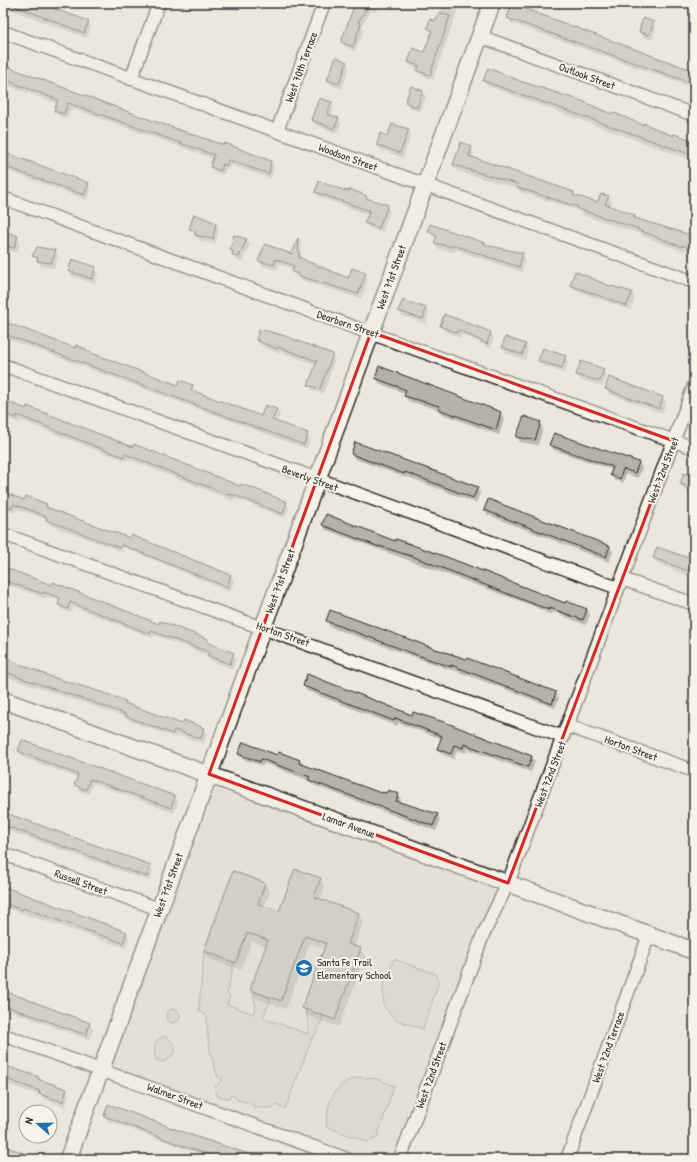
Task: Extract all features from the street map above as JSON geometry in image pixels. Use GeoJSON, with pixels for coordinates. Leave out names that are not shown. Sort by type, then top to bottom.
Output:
{"type":"FeatureCollection","features":[{"type":"Feature","properties":{"kind":"street"},"geometry":{"type":"LineString","coordinates":[[131,79],[159,3]]}},
{"type":"Feature","properties":{"kind":"street","name":"West 70th Terrace"},"geometry":{"type":"LineString","coordinates":[[277,131],[324,3]]}},
{"type":"Feature","properties":{"kind":"street","name":"West 71st Street"},"geometry":{"type":"LineString","coordinates":[[68,1159],[492,3]]}},
{"type":"Feature","properties":{"kind":"street","name":"Woodson Street"},"geometry":{"type":"LineString","coordinates":[[3,32],[425,186],[694,282]]}},
{"type":"Feature","properties":{"kind":"street","name":"Outlook Street"},"geometry":{"type":"LineString","coordinates":[[479,36],[694,115]]}},
{"type":"Feature","properties":{"kind":"street","name":"Dearborn Street"},"geometry":{"type":"LineString","coordinates":[[3,198],[694,448]]}},
{"type":"Feature","properties":{"kind":"street","name":"Beverly Street"},"geometry":{"type":"LineString","coordinates":[[3,365],[317,479],[620,583],[694,604]]}},
{"type":"Feature","properties":{"kind":"street","name":"West 72nd Street"},"geometry":{"type":"LineString","coordinates":[[400,1159],[483,935],[508,883],[566,731],[694,386]]}},
{"type":"Feature","properties":{"kind":"street","name":"Horton Street"},"geometry":{"type":"LineString","coordinates":[[3,534],[263,627],[566,731],[694,771]]}},
{"type":"Feature","properties":{"kind":"street","name":"Lamar Avenue"},"geometry":{"type":"LineString","coordinates":[[3,700],[694,951]]}},
{"type":"Feature","properties":{"kind":"street","name":"Russell Street"},"geometry":{"type":"LineString","coordinates":[[3,854],[159,909]]}},
{"type":"Feature","properties":{"kind":"street","name":"West 72nd Terrace"},"geometry":{"type":"LineString","coordinates":[[567,1159],[649,935]]}},
{"type":"Feature","properties":{"kind":"street","name":"Walmer Street"},"geometry":{"type":"LineString","coordinates":[[3,1035],[347,1159]]}},
{"type":"Feature","properties":{"kind":"highlighted area"},"geometry":{"type":"Polygon","coordinates":[[[371,332],[674,441],[508,883],[209,774],[371,332]]]}},
{"type":"Feature","properties":{"kind":"shaded area","name":"Santa Fe Trail Elementary School"},"geometry":{"type":"Polygon","coordinates":[[[210,781],[499,885],[499,894],[397,1159],[355,1159],[104,1068],[210,781]]]}},
{"type":"Feature","properties":{"kind":"shaded area"},"geometry":{"type":"Polygon","coordinates":[[[204,951],[234,962],[227,993],[230,995],[227,1004],[253,1014],[256,1006],[252,990],[271,998],[263,1018],[308,1034],[308,1020],[305,1009],[324,1016],[315,1036],[313,1036],[285,1109],[276,1105],[273,1108],[255,1108],[251,1103],[237,1100],[233,1095],[228,1098],[217,1096],[215,1087],[223,1079],[218,1077],[211,1054],[208,1040],[207,1016],[199,1011],[204,951]]]}},
{"type":"Feature","properties":{"kind":"shaded area"},"geometry":{"type":"Polygon","coordinates":[[[394,959],[436,974],[439,981],[423,1029],[396,1020],[384,1007],[383,985],[394,959]]]}},
{"type":"Feature","properties":{"kind":"shaded area"},"geometry":{"type":"Polygon","coordinates":[[[170,1009],[176,1009],[180,1013],[180,1019],[176,1023],[170,1023],[166,1019],[166,1013],[170,1009]]]}},
{"type":"Feature","properties":{"kind":"shaded area"},"geometry":{"type":"Polygon","coordinates":[[[166,1036],[175,1046],[175,1053],[164,1062],[156,1060],[154,1048],[159,1039],[166,1036]]]}},
{"type":"Feature","properties":{"kind":"shaded area"},"geometry":{"type":"Polygon","coordinates":[[[359,1077],[377,1079],[394,1086],[377,1138],[368,1142],[326,1127],[328,1110],[333,1095],[343,1084],[359,1077]]]}},
{"type":"Feature","properties":{"kind":"building"},"geometry":{"type":"Polygon","coordinates":[[[7,3],[43,3],[55,7],[55,9],[89,21],[84,33],[7,3]]]}},
{"type":"Feature","properties":{"kind":"building"},"geometry":{"type":"Polygon","coordinates":[[[355,3],[370,3],[358,22],[361,24],[353,47],[341,42],[355,3]]]}},
{"type":"Feature","properties":{"kind":"building"},"geometry":{"type":"Polygon","coordinates":[[[512,4],[694,71],[694,84],[507,18],[512,4]]]}},
{"type":"Feature","properties":{"kind":"building"},"geometry":{"type":"Polygon","coordinates":[[[439,12],[450,16],[430,75],[417,71],[419,66],[408,62],[413,48],[424,52],[432,31],[427,28],[430,19],[435,21],[439,12]]]}},
{"type":"Feature","properties":{"kind":"building"},"geometry":{"type":"Polygon","coordinates":[[[643,18],[654,22],[649,35],[639,32],[643,18]]]}},
{"type":"Feature","properties":{"kind":"building"},"geometry":{"type":"Polygon","coordinates":[[[336,57],[347,62],[339,84],[327,80],[336,57]]]}},
{"type":"Feature","properties":{"kind":"building"},"geometry":{"type":"Polygon","coordinates":[[[3,65],[148,119],[224,145],[225,143],[271,161],[269,174],[228,160],[226,166],[223,164],[221,171],[210,167],[214,155],[68,103],[64,114],[54,111],[58,100],[3,79],[3,65]]]}},
{"type":"Feature","properties":{"kind":"building"},"geometry":{"type":"Polygon","coordinates":[[[488,68],[520,81],[582,101],[611,114],[612,112],[643,125],[643,123],[673,136],[674,134],[689,139],[689,141],[694,143],[692,155],[483,81],[488,68]]]}},
{"type":"Feature","properties":{"kind":"building"},"geometry":{"type":"Polygon","coordinates":[[[411,86],[423,91],[417,108],[405,102],[411,86]]]}},
{"type":"Feature","properties":{"kind":"building"},"geometry":{"type":"Polygon","coordinates":[[[319,98],[332,102],[327,114],[339,118],[334,129],[311,120],[319,98]]]}},
{"type":"Feature","properties":{"kind":"building"},"geometry":{"type":"Polygon","coordinates":[[[392,124],[409,129],[400,153],[377,145],[380,133],[387,136],[392,124]]]}},
{"type":"Feature","properties":{"kind":"building"},"geometry":{"type":"Polygon","coordinates":[[[461,142],[472,147],[469,156],[574,192],[573,195],[597,202],[601,194],[609,196],[605,204],[635,215],[634,218],[694,236],[692,249],[682,245],[682,247],[638,230],[639,229],[578,209],[578,207],[516,187],[517,184],[453,165],[461,142]]]}},
{"type":"Feature","properties":{"kind":"building"},"geometry":{"type":"Polygon","coordinates":[[[3,152],[89,183],[84,195],[3,166],[3,152]]]}},
{"type":"Feature","properties":{"kind":"building"},"geometry":{"type":"Polygon","coordinates":[[[319,181],[343,190],[349,191],[350,189],[367,196],[366,198],[388,205],[379,228],[364,223],[370,211],[315,192],[319,181]]]}},
{"type":"Feature","properties":{"kind":"building"},"geometry":{"type":"Polygon","coordinates":[[[194,214],[216,223],[213,239],[195,235],[196,231],[189,229],[194,214]]]}},
{"type":"Feature","properties":{"kind":"building"},"geometry":{"type":"Polygon","coordinates":[[[430,224],[485,243],[485,245],[523,253],[519,267],[453,245],[452,247],[434,243],[437,236],[428,231],[430,224]]]}},
{"type":"Feature","properties":{"kind":"building"},"geometry":{"type":"Polygon","coordinates":[[[3,231],[18,236],[14,248],[3,245],[3,231]]]}},
{"type":"Feature","properties":{"kind":"building"},"geometry":{"type":"Polygon","coordinates":[[[234,235],[247,239],[239,257],[232,255],[233,251],[230,250],[234,235]]]}},
{"type":"Feature","properties":{"kind":"building"},"geometry":{"type":"Polygon","coordinates":[[[298,238],[299,257],[348,278],[352,268],[366,273],[358,294],[299,276],[299,274],[292,272],[294,266],[276,259],[274,265],[258,261],[265,244],[292,254],[298,238]]]}},
{"type":"Feature","properties":{"kind":"building"},"geometry":{"type":"Polygon","coordinates":[[[37,247],[56,250],[51,263],[37,261],[38,258],[32,256],[37,247]]]}},
{"type":"Feature","properties":{"kind":"building"},"geometry":{"type":"Polygon","coordinates":[[[72,259],[96,267],[92,279],[68,271],[72,259]]]}},
{"type":"Feature","properties":{"kind":"building"},"geometry":{"type":"Polygon","coordinates":[[[575,271],[607,285],[632,292],[627,306],[570,285],[575,271]]]}},
{"type":"Feature","properties":{"kind":"building"},"geometry":{"type":"Polygon","coordinates":[[[403,300],[426,308],[423,319],[398,311],[403,300]]]}},
{"type":"Feature","properties":{"kind":"building"},"geometry":{"type":"Polygon","coordinates":[[[444,314],[491,332],[487,344],[459,330],[457,333],[440,326],[444,314]]]}},
{"type":"Feature","properties":{"kind":"building"},"geometry":{"type":"Polygon","coordinates":[[[8,323],[75,348],[76,345],[86,349],[86,351],[178,385],[180,380],[193,385],[191,390],[261,416],[265,405],[277,409],[272,420],[308,433],[304,445],[4,334],[8,323]]]}},
{"type":"Feature","properties":{"kind":"building"},"geometry":{"type":"Polygon","coordinates":[[[259,329],[282,335],[333,354],[320,389],[308,385],[317,361],[278,347],[277,349],[256,340],[259,329]]]}},
{"type":"Feature","properties":{"kind":"building"},"geometry":{"type":"Polygon","coordinates":[[[505,337],[526,344],[522,355],[502,347],[505,337]]]}},
{"type":"Feature","properties":{"kind":"building"},"geometry":{"type":"Polygon","coordinates":[[[543,348],[566,356],[562,368],[538,361],[543,348]]]}},
{"type":"Feature","properties":{"kind":"building"},"geometry":{"type":"Polygon","coordinates":[[[581,361],[604,369],[600,381],[576,375],[581,361]]]}},
{"type":"Feature","properties":{"kind":"building"},"geometry":{"type":"Polygon","coordinates":[[[379,366],[501,412],[496,430],[438,409],[439,406],[404,396],[406,390],[375,378],[379,366]]]}},
{"type":"Feature","properties":{"kind":"building"},"geometry":{"type":"Polygon","coordinates":[[[609,377],[663,397],[659,409],[605,389],[609,377]]]}},
{"type":"Feature","properties":{"kind":"building"},"geometry":{"type":"Polygon","coordinates":[[[3,400],[26,409],[27,406],[133,447],[134,444],[240,486],[241,484],[263,492],[287,502],[283,514],[232,494],[231,496],[125,454],[124,457],[102,449],[17,415],[16,418],[3,413],[3,400]]]}},
{"type":"Feature","properties":{"kind":"building"},"geometry":{"type":"Polygon","coordinates":[[[524,416],[541,422],[535,440],[516,437],[524,416]]]}},
{"type":"Feature","properties":{"kind":"building"},"geometry":{"type":"Polygon","coordinates":[[[554,433],[639,462],[635,473],[623,469],[620,479],[610,475],[613,467],[549,445],[554,433]]]}},
{"type":"Feature","properties":{"kind":"building"},"geometry":{"type":"Polygon","coordinates":[[[355,442],[478,487],[473,498],[405,472],[404,474],[351,454],[355,442]]]}},
{"type":"Feature","properties":{"kind":"building"},"geometry":{"type":"Polygon","coordinates":[[[684,473],[694,476],[694,489],[680,484],[684,473]]]}},
{"type":"Feature","properties":{"kind":"building"},"geometry":{"type":"Polygon","coordinates":[[[3,492],[24,500],[26,496],[47,504],[46,507],[130,538],[131,535],[231,575],[227,587],[122,545],[120,548],[46,520],[47,517],[14,504],[12,508],[3,505],[3,492]]]}},
{"type":"Feature","properties":{"kind":"building"},"geometry":{"type":"Polygon","coordinates":[[[488,499],[610,546],[606,557],[484,510],[488,499]]]}},
{"type":"Feature","properties":{"kind":"building"},"geometry":{"type":"Polygon","coordinates":[[[326,514],[395,541],[396,539],[452,559],[565,603],[566,601],[587,609],[583,620],[550,608],[549,610],[414,557],[379,547],[322,525],[326,514]]]}},
{"type":"Feature","properties":{"kind":"building"},"geometry":{"type":"Polygon","coordinates":[[[657,547],[686,557],[687,555],[694,558],[694,573],[653,558],[657,547]]]}},
{"type":"Feature","properties":{"kind":"building"},"geometry":{"type":"Polygon","coordinates":[[[3,567],[52,585],[53,582],[159,624],[160,621],[208,639],[207,642],[234,653],[230,664],[208,656],[209,652],[151,631],[150,634],[70,602],[68,609],[58,605],[60,598],[44,592],[43,594],[3,580],[3,567]]]}},
{"type":"Feature","properties":{"kind":"building"},"geometry":{"type":"Polygon","coordinates":[[[330,610],[433,648],[466,659],[467,658],[556,692],[552,704],[451,665],[451,667],[326,621],[330,610]]]}},
{"type":"Feature","properties":{"kind":"building"},"geometry":{"type":"Polygon","coordinates":[[[3,657],[49,676],[126,701],[125,703],[182,724],[184,720],[204,728],[201,739],[174,730],[173,734],[125,716],[125,714],[18,677],[3,670],[3,657]]]}},
{"type":"Feature","properties":{"kind":"building"},"geometry":{"type":"Polygon","coordinates":[[[307,674],[412,715],[413,712],[447,723],[532,756],[528,767],[464,744],[463,748],[454,745],[451,754],[437,749],[442,736],[395,718],[394,721],[303,686],[307,674]]]}},
{"type":"Feature","properties":{"kind":"building"},"geometry":{"type":"Polygon","coordinates":[[[22,740],[175,796],[171,808],[90,779],[86,790],[74,785],[78,775],[18,751],[22,740]]]}},
{"type":"Feature","properties":{"kind":"building"},"geometry":{"type":"Polygon","coordinates":[[[243,742],[277,755],[279,752],[300,760],[299,763],[381,793],[386,793],[388,790],[399,794],[396,801],[438,814],[433,826],[308,780],[310,777],[261,759],[260,762],[238,754],[243,742]]]}},
{"type":"Feature","properties":{"kind":"building"},"geometry":{"type":"Polygon","coordinates":[[[3,812],[151,865],[147,877],[3,825],[3,812]]]}},
{"type":"Feature","properties":{"kind":"building","name":"Santa Fe Trail Elementary School"},"geometry":{"type":"Polygon","coordinates":[[[295,869],[321,878],[314,897],[359,913],[348,944],[361,948],[335,1020],[302,1008],[326,943],[305,936],[281,1001],[250,990],[268,940],[247,933],[236,963],[204,951],[233,871],[265,883],[258,904],[279,911],[295,869]]]}},
{"type":"Feature","properties":{"kind":"building"},"geometry":{"type":"Polygon","coordinates":[[[5,887],[127,932],[123,943],[23,908],[22,910],[3,903],[5,887]]]}},
{"type":"Feature","properties":{"kind":"building"},"geometry":{"type":"Polygon","coordinates":[[[5,991],[90,1023],[86,1035],[3,1005],[5,991]]]}},
{"type":"Feature","properties":{"kind":"building"},"geometry":{"type":"Polygon","coordinates":[[[3,1065],[39,1077],[38,1079],[67,1089],[63,1102],[39,1094],[40,1091],[3,1078],[3,1065]]]}},
{"type":"Feature","properties":{"kind":"building"},"geometry":{"type":"Polygon","coordinates":[[[108,1104],[261,1159],[225,1159],[191,1149],[104,1116],[108,1104]]]}},
{"type":"Feature","properties":{"kind":"building"},"geometry":{"type":"Polygon","coordinates":[[[3,1146],[38,1158],[3,1159],[3,1146]]]}},
{"type":"Feature","properties":{"kind":"place","name":"Santa Fe Trail Elementary School"},"geometry":{"type":"Point","coordinates":[304,968]}}]}
